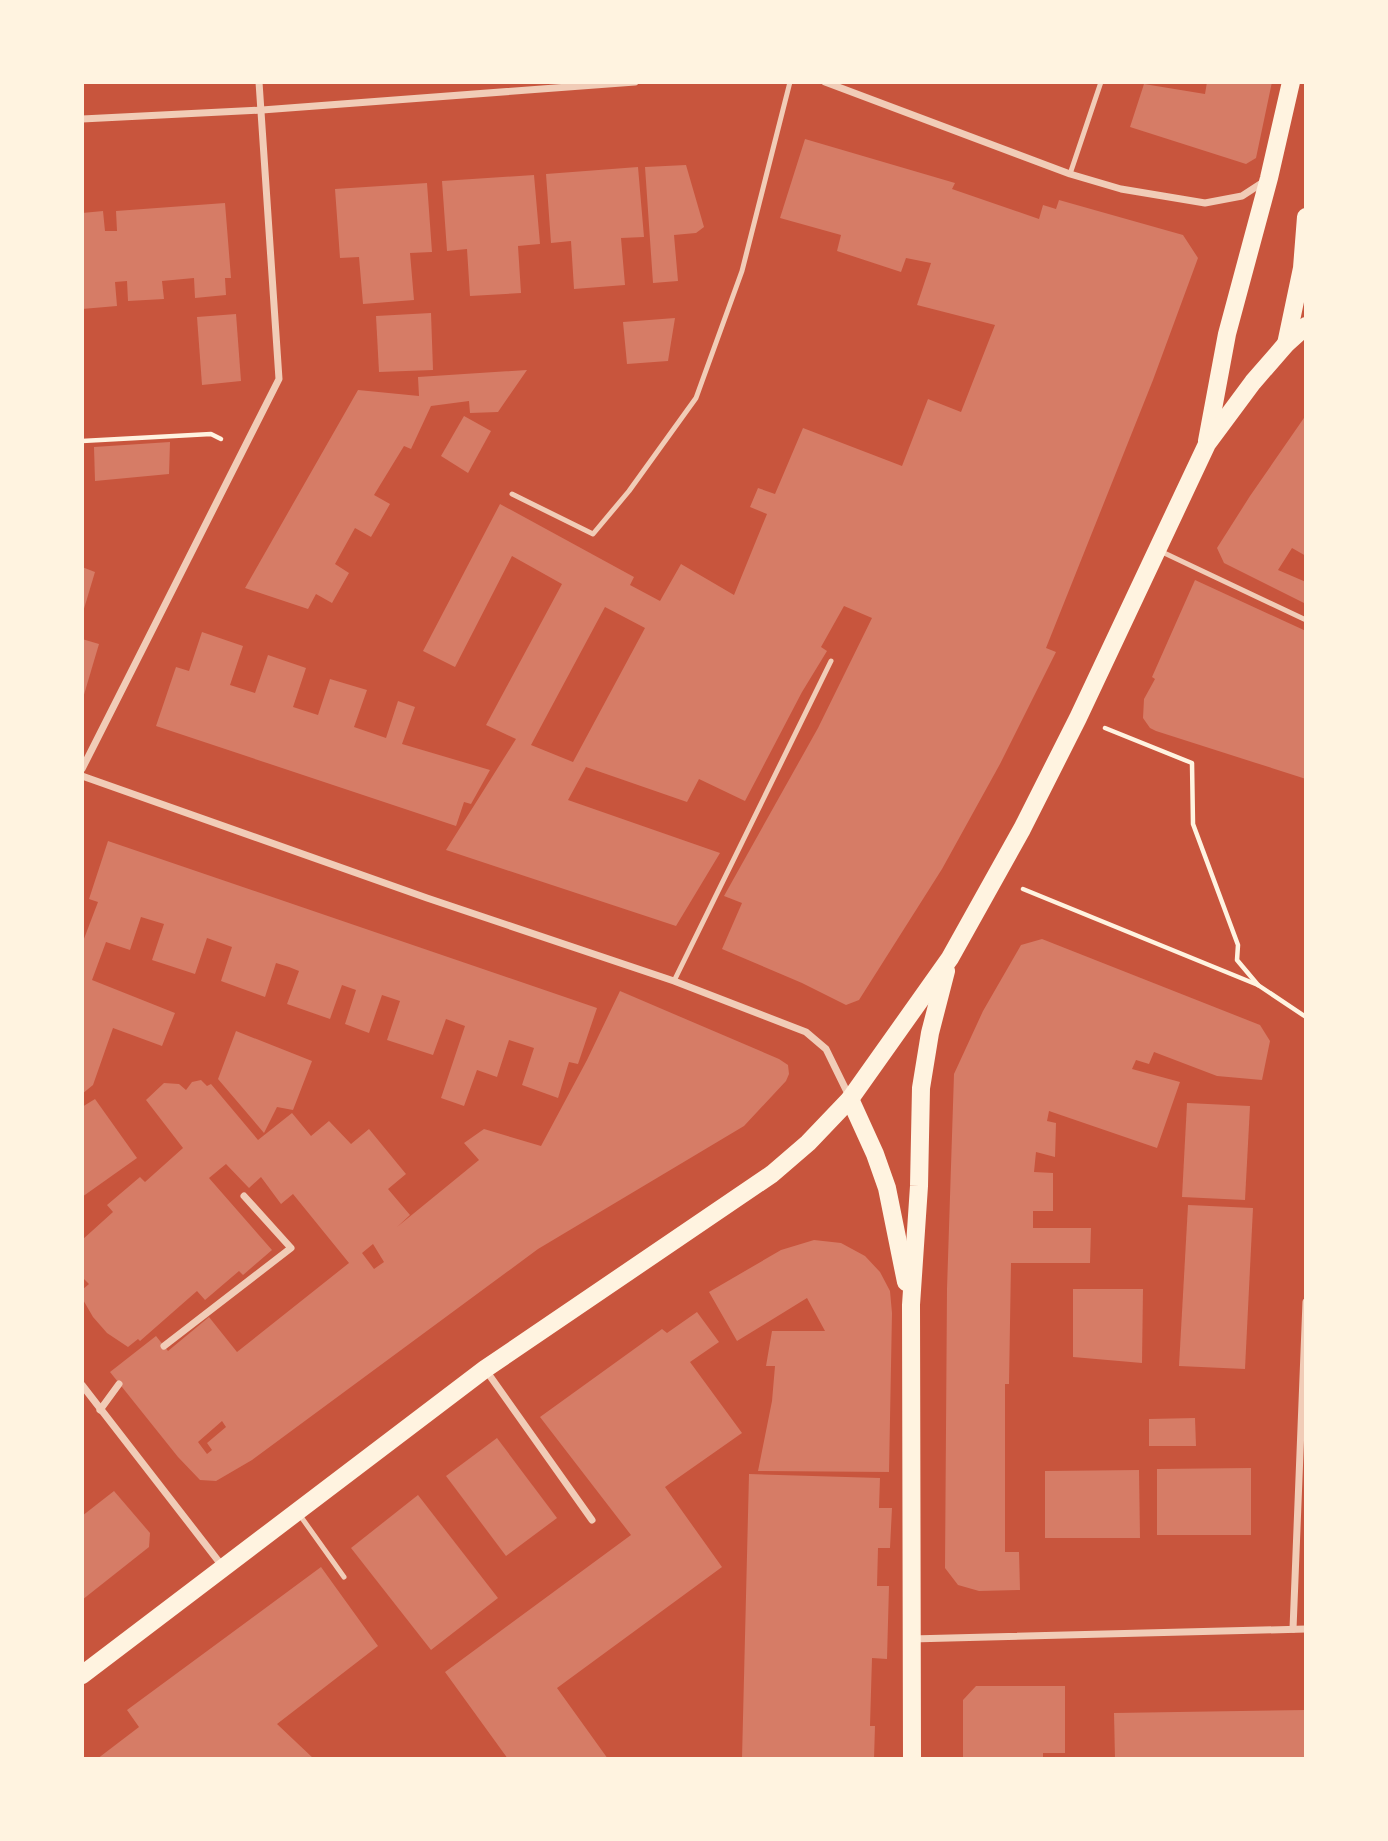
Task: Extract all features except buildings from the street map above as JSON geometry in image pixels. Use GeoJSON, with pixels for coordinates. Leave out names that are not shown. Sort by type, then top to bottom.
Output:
{"type":"FeatureCollection","features":[{"type":"Feature","properties":{"kind":"main road"},"geometry":{"type":"LineString","coordinates":[[1207,444],[1227,334],[1269,178],[1291,82]]}},
{"type":"Feature","properties":{"kind":"main road"},"geometry":{"type":"LineString","coordinates":[[1286,344],[1303,268],[1306,217]]}},
{"type":"Feature","properties":{"kind":"main road"},"geometry":{"type":"LineString","coordinates":[[82,1675],[485,1369],[772,1174],[808,1143],[850,1098],[950,958],[995,877],[1078,718],[1207,444],[1286,344],[1306,326]]}},
{"type":"Feature","properties":{"kind":"main road"},"geometry":{"type":"LineString","coordinates":[[912,1759],[911,1305],[919,1186],[921,1088],[930,1033],[950,958]]}},
{"type":"Feature","properties":{"kind":"main road"},"geometry":{"type":"LineString","coordinates":[[850,1098],[887,1188],[911,1305]]}},
{"type":"Feature","properties":{"kind":"street"},"geometry":{"type":"LineString","coordinates":[[82,769],[279,379],[259,82]]}},
{"type":"Feature","properties":{"kind":"street"},"geometry":{"type":"LineString","coordinates":[[82,119],[262,110],[635,82]]}},
{"type":"Feature","properties":{"kind":"street"},"geometry":{"type":"LineString","coordinates":[[825,82],[1070,174],[1121,189],[1205,203],[1241,196],[1269,178]]}},
{"type":"Feature","properties":{"kind":"street"},"geometry":{"type":"LineString","coordinates":[[82,776],[674,981],[806,1032],[826,1049],[850,1098]]}},
{"type":"Feature","properties":{"kind":"street"},"geometry":{"type":"LineString","coordinates":[[164,1346],[290,1248],[244,1196]]}},
{"type":"Feature","properties":{"kind":"street"},"geometry":{"type":"LineString","coordinates":[[1293,1629],[1306,1302]]}},
{"type":"Feature","properties":{"kind":"street"},"geometry":{"type":"LineString","coordinates":[[485,1369],[592,1520]]}},
{"type":"Feature","properties":{"kind":"street"},"geometry":{"type":"LineString","coordinates":[[100,1410],[119,1384]]}},
{"type":"Feature","properties":{"kind":"street"},"geometry":{"type":"LineString","coordinates":[[82,1385],[223,1567]]}},
{"type":"Feature","properties":{"kind":"street"},"geometry":{"type":"LineString","coordinates":[[911,1639],[1306,1629]]}},
{"type":"Feature","properties":{"kind":"lane"},"geometry":{"type":"LineString","coordinates":[[512,494],[593,534],[629,491],[696,398],[742,271],[790,82]]}},
{"type":"Feature","properties":{"kind":"lane"},"geometry":{"type":"LineString","coordinates":[[1070,174],[1101,82]]}},
{"type":"Feature","properties":{"kind":"lane"},"geometry":{"type":"LineString","coordinates":[[1157,550],[1306,620]]}},
{"type":"Feature","properties":{"kind":"lane"},"geometry":{"type":"LineString","coordinates":[[674,981],[831,661]]}},
{"type":"Feature","properties":{"kind":"lane"},"geometry":{"type":"LineString","coordinates":[[297,1511],[344,1577]]}},
{"type":"Feature","properties":{"kind":"path"},"geometry":{"type":"LineString","coordinates":[[82,441],[211,434],[243,450]]}},
{"type":"Feature","properties":{"kind":"path"},"geometry":{"type":"LineString","coordinates":[[1078,718],[1192,763],[1193,824],[1238,945],[1237,960],[1258,985]]}},
{"type":"Feature","properties":{"kind":"path"},"geometry":{"type":"LineString","coordinates":[[995,877],[1258,985],[1306,1017]]}}]}
